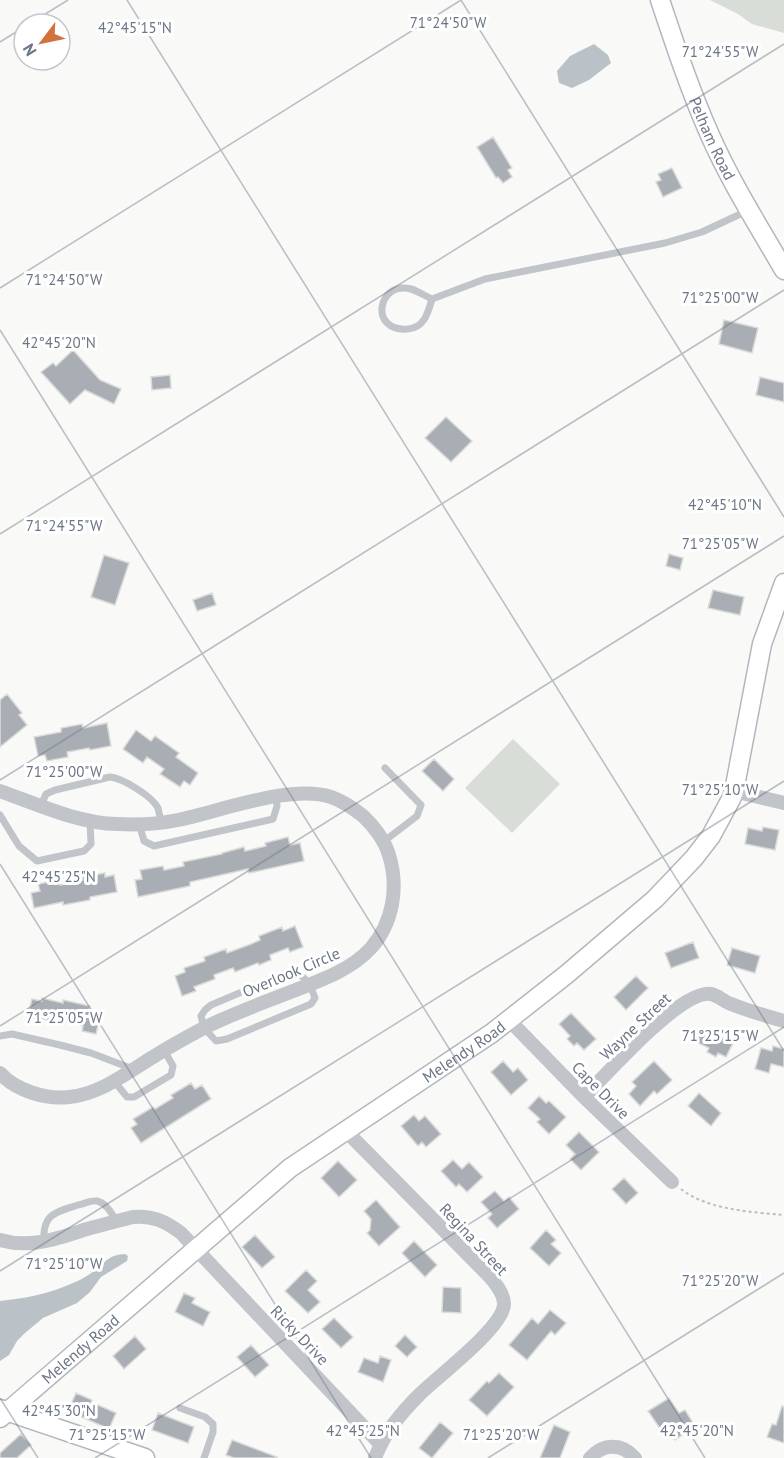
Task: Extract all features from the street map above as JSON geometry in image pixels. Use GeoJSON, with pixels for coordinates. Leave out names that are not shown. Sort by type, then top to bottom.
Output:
{"type":"FeatureCollection","features":[{"type":"Feature","properties":{"kind":"street","name":"Pelham Road"},"geometry":{"type":"LineString","coordinates":[[660,0],[709,134],[784,270]]}},
{"type":"Feature","properties":{"kind":"street","name":"Melendy Road"},"geometry":{"type":"LineString","coordinates":[[3,1413],[290,1168],[509,1020],[567,974],[655,899],[675,879],[711,836],[735,790],[762,644],[784,584]]}},
{"type":"Feature","properties":{"kind":"street","name":"Overlook Circle"},"geometry":{"type":"LineString","coordinates":[[0,790],[90,821],[119,824],[176,820],[288,795],[316,794],[330,797],[343,802],[365,818],[389,854],[394,882],[392,910],[387,924],[361,957],[337,972],[204,1028],[114,1081],[81,1096],[52,1097],[3,1082]]}},
{"type":"Feature","properties":{"kind":"street"},"geometry":{"type":"LineString","coordinates":[[735,790],[784,803]]}},
{"type":"Feature","properties":{"kind":"street","name":"Wayne Street"},"geometry":{"type":"LineString","coordinates":[[584,1097],[652,1028],[673,1010],[697,996],[711,994],[752,1012],[784,1021]]}},
{"type":"Feature","properties":{"kind":"street","name":"Cape Drive"},"geometry":{"type":"LineString","coordinates":[[509,1020],[672,1182]]}},
{"type":"Feature","properties":{"kind":"street","name":"Regina Street"},"geometry":{"type":"LineString","coordinates":[[346,1131],[489,1276],[500,1292],[504,1304],[491,1329],[420,1395],[391,1427],[380,1444],[375,1458]]}},
{"type":"Feature","properties":{"kind":"street"},"geometry":{"type":"LineString","coordinates":[[0,1240],[23,1244],[44,1242],[116,1221],[146,1216],[169,1224],[196,1250]]}},
{"type":"Feature","properties":{"kind":"street","name":"Ricky Drive"},"geometry":{"type":"LineString","coordinates":[[196,1250],[380,1444]]}},
{"type":"Feature","properties":{"kind":"street"},"geometry":{"type":"LineString","coordinates":[[3,1413],[145,1458]]}},
{"type":"Feature","properties":{"kind":"street"},"geometry":{"type":"LineString","coordinates":[[590,1458],[599,1450],[609,1446],[627,1450],[636,1458]]}},
{"type":"Feature","properties":{"kind":"lane"},"geometry":{"type":"LineString","coordinates":[[432,299],[428,315],[414,329],[396,329],[390,326],[382,315],[383,302],[388,294],[397,289],[410,288],[432,299],[485,279],[665,243],[702,232],[749,210]]}},
{"type":"Feature","properties":{"kind":"lane"},"geometry":{"type":"LineString","coordinates":[[383,842],[417,816],[421,805],[385,768]]}},
{"type":"Feature","properties":{"kind":"lane"},"geometry":{"type":"LineString","coordinates":[[41,805],[46,794],[55,790],[110,777],[118,778],[150,798],[158,808],[161,822]]}},
{"type":"Feature","properties":{"kind":"lane"},"geometry":{"type":"LineString","coordinates":[[139,824],[144,841],[154,846],[273,819],[277,806],[276,797]]}},
{"type":"Feature","properties":{"kind":"lane"},"geometry":{"type":"LineString","coordinates":[[0,815],[19,846],[38,861],[84,851],[91,844],[90,821]]}},
{"type":"Feature","properties":{"kind":"lane"},"geometry":{"type":"LineString","coordinates":[[289,972],[303,976],[311,984],[315,998],[311,1004],[227,1040],[216,1041],[204,1028],[201,1016],[211,1005],[289,972]]}},
{"type":"Feature","properties":{"kind":"lane"},"geometry":{"type":"LineString","coordinates":[[0,1036],[12,1034],[70,1047],[133,1069]]}},
{"type":"Feature","properties":{"kind":"lane"},"geometry":{"type":"LineString","coordinates":[[114,1081],[127,1097],[134,1096],[171,1075],[173,1066],[165,1050]]}},
{"type":"Feature","properties":{"kind":"lane"},"geometry":{"type":"LineString","coordinates":[[44,1242],[43,1230],[48,1219],[55,1212],[95,1200],[104,1204],[112,1212],[116,1221]]}},
{"type":"Feature","properties":{"kind":"lane"},"geometry":{"type":"LineString","coordinates":[[180,1408],[205,1417],[213,1424],[213,1432],[204,1458]]}},
{"type":"Feature","properties":{"kind":"path"},"geometry":{"type":"LineString","coordinates":[[672,1182],[690,1196],[707,1203],[784,1215]]}},
{"type":"Feature","properties":{"kind":"shaded area"},"geometry":{"type":"Polygon","coordinates":[[[710,0],[784,0],[784,33],[752,24],[710,0]]]}},
{"type":"Feature","properties":{"kind":"shaded area"},"geometry":{"type":"Polygon","coordinates":[[[594,44],[608,55],[611,63],[589,80],[572,88],[559,83],[557,71],[570,56],[594,44]]]}},
{"type":"Feature","properties":{"kind":"shaded area"},"geometry":{"type":"Polygon","coordinates":[[[513,739],[560,784],[512,833],[465,788],[513,739]]]}},
{"type":"Feature","properties":{"kind":"shaded area"},"geometry":{"type":"Polygon","coordinates":[[[125,1254],[128,1256],[127,1261],[101,1277],[90,1292],[77,1303],[43,1318],[17,1341],[9,1355],[0,1361],[0,1301],[37,1295],[64,1287],[85,1277],[112,1257],[125,1254]]]}},
{"type":"Feature","properties":{"kind":"building"},"geometry":{"type":"Polygon","coordinates":[[[493,137],[512,168],[508,170],[512,177],[503,183],[498,177],[496,178],[477,147],[493,137]]]}},
{"type":"Feature","properties":{"kind":"building"},"geometry":{"type":"Polygon","coordinates":[[[672,168],[682,188],[663,197],[656,182],[661,180],[658,174],[672,168]]]}},
{"type":"Feature","properties":{"kind":"building"},"geometry":{"type":"Polygon","coordinates":[[[724,320],[758,328],[752,353],[719,344],[724,320]]]}},
{"type":"Feature","properties":{"kind":"building"},"geometry":{"type":"Polygon","coordinates":[[[73,350],[100,380],[121,389],[114,404],[85,390],[70,404],[41,372],[53,363],[56,366],[73,350]]]}},
{"type":"Feature","properties":{"kind":"building"},"geometry":{"type":"Polygon","coordinates":[[[170,375],[171,388],[152,390],[151,377],[170,375]]]}},
{"type":"Feature","properties":{"kind":"building"},"geometry":{"type":"Polygon","coordinates":[[[760,377],[784,383],[784,402],[756,395],[760,377]]]}},
{"type":"Feature","properties":{"kind":"building"},"geometry":{"type":"Polygon","coordinates":[[[446,417],[472,441],[451,462],[425,438],[446,417]]]}},
{"type":"Feature","properties":{"kind":"building"},"geometry":{"type":"Polygon","coordinates":[[[669,554],[683,558],[680,570],[666,566],[669,554]]]}},
{"type":"Feature","properties":{"kind":"building"},"geometry":{"type":"Polygon","coordinates":[[[104,555],[129,563],[115,605],[91,597],[104,555]]]}},
{"type":"Feature","properties":{"kind":"building"},"geometry":{"type":"Polygon","coordinates":[[[713,590],[744,597],[740,615],[708,608],[713,590]]]}},
{"type":"Feature","properties":{"kind":"building"},"geometry":{"type":"Polygon","coordinates":[[[212,593],[216,605],[197,611],[193,600],[212,593]]]}},
{"type":"Feature","properties":{"kind":"building"},"geometry":{"type":"Polygon","coordinates":[[[7,694],[22,713],[19,715],[27,725],[0,747],[0,700],[7,694]]]}},
{"type":"Feature","properties":{"kind":"building"},"geometry":{"type":"Polygon","coordinates":[[[107,723],[111,746],[67,752],[68,757],[47,761],[45,755],[38,756],[34,737],[61,732],[61,728],[82,724],[83,728],[107,723]]]}},
{"type":"Feature","properties":{"kind":"building"},"geometry":{"type":"Polygon","coordinates":[[[136,730],[151,741],[155,736],[179,753],[176,757],[198,773],[190,785],[184,781],[180,787],[160,774],[164,769],[147,757],[143,763],[123,749],[136,730]]]}},
{"type":"Feature","properties":{"kind":"building"},"geometry":{"type":"Polygon","coordinates":[[[434,759],[454,779],[443,791],[422,771],[434,759]]]}},
{"type":"Feature","properties":{"kind":"building"},"geometry":{"type":"Polygon","coordinates":[[[763,827],[779,830],[775,850],[745,844],[748,828],[762,831],[763,827]]]}},
{"type":"Feature","properties":{"kind":"building"},"geometry":{"type":"Polygon","coordinates":[[[288,837],[290,845],[300,843],[304,861],[249,873],[248,869],[190,882],[190,886],[138,897],[135,880],[142,879],[140,870],[163,866],[164,870],[184,866],[183,862],[244,847],[245,851],[266,846],[265,843],[288,837]]]}},
{"type":"Feature","properties":{"kind":"building"},"geometry":{"type":"Polygon","coordinates":[[[105,873],[105,877],[114,875],[117,892],[90,897],[90,900],[63,905],[63,902],[34,908],[31,893],[40,891],[38,884],[59,880],[60,885],[83,880],[82,877],[105,873]]]}},
{"type":"Feature","properties":{"kind":"building"},"geometry":{"type":"Polygon","coordinates":[[[295,926],[303,947],[290,952],[288,948],[270,955],[271,960],[259,965],[258,963],[235,972],[233,968],[214,975],[215,979],[194,987],[196,991],[182,996],[175,976],[185,972],[184,968],[205,961],[204,957],[226,949],[227,953],[251,944],[260,940],[259,936],[282,927],[283,931],[295,926]]]}},
{"type":"Feature","properties":{"kind":"building"},"geometry":{"type":"Polygon","coordinates":[[[693,942],[699,958],[671,968],[665,953],[693,942]]]}},
{"type":"Feature","properties":{"kind":"building"},"geometry":{"type":"Polygon","coordinates":[[[732,948],[760,956],[755,973],[727,965],[732,948]]]}},
{"type":"Feature","properties":{"kind":"building"},"geometry":{"type":"Polygon","coordinates":[[[636,976],[648,988],[626,1010],[614,997],[636,976]]]}},
{"type":"Feature","properties":{"kind":"building"},"geometry":{"type":"Polygon","coordinates":[[[42,998],[90,1006],[89,1010],[101,1013],[96,1034],[82,1031],[83,1026],[64,1021],[63,1024],[43,1019],[42,1022],[27,1019],[32,999],[42,1001],[42,998]]]}},
{"type":"Feature","properties":{"kind":"building"},"geometry":{"type":"Polygon","coordinates":[[[571,1013],[596,1039],[584,1050],[577,1043],[574,1046],[567,1039],[570,1036],[559,1024],[571,1013]]]}},
{"type":"Feature","properties":{"kind":"building"},"geometry":{"type":"Polygon","coordinates":[[[703,1028],[733,1043],[726,1057],[718,1053],[716,1057],[707,1052],[709,1048],[696,1042],[703,1028]]]}},
{"type":"Feature","properties":{"kind":"building"},"geometry":{"type":"Polygon","coordinates":[[[773,1046],[784,1049],[784,1067],[771,1064],[769,1073],[755,1069],[761,1048],[772,1051],[773,1046]]]}},
{"type":"Feature","properties":{"kind":"building"},"geometry":{"type":"Polygon","coordinates":[[[503,1061],[513,1072],[518,1068],[528,1080],[511,1095],[491,1072],[503,1061]]]}},
{"type":"Feature","properties":{"kind":"building"},"geometry":{"type":"Polygon","coordinates":[[[654,1061],[672,1080],[657,1094],[654,1091],[640,1106],[629,1094],[636,1086],[632,1082],[654,1061]]]}},
{"type":"Feature","properties":{"kind":"building"},"geometry":{"type":"Polygon","coordinates":[[[191,1083],[195,1089],[202,1085],[211,1099],[141,1143],[131,1128],[137,1124],[133,1119],[173,1098],[171,1095],[191,1083]]]}},
{"type":"Feature","properties":{"kind":"building"},"geometry":{"type":"Polygon","coordinates":[[[699,1093],[721,1113],[711,1126],[688,1106],[699,1093]]]}},
{"type":"Feature","properties":{"kind":"building"},"geometry":{"type":"Polygon","coordinates":[[[539,1096],[546,1103],[549,1101],[566,1117],[549,1134],[537,1122],[540,1119],[528,1108],[539,1096]]]}},
{"type":"Feature","properties":{"kind":"building"},"geometry":{"type":"Polygon","coordinates":[[[414,1115],[419,1121],[425,1116],[441,1134],[426,1147],[422,1142],[418,1146],[401,1126],[414,1115]]]}},
{"type":"Feature","properties":{"kind":"building"},"geometry":{"type":"Polygon","coordinates":[[[579,1132],[599,1152],[581,1170],[570,1159],[575,1154],[566,1145],[579,1132]]]}},
{"type":"Feature","properties":{"kind":"building"},"geometry":{"type":"Polygon","coordinates":[[[453,1160],[462,1169],[469,1162],[483,1177],[467,1192],[459,1184],[456,1187],[441,1171],[453,1160]]]}},
{"type":"Feature","properties":{"kind":"building"},"geometry":{"type":"Polygon","coordinates":[[[338,1161],[357,1180],[339,1197],[321,1178],[338,1161]]]}},
{"type":"Feature","properties":{"kind":"building"},"geometry":{"type":"Polygon","coordinates":[[[624,1178],[638,1193],[626,1204],[612,1189],[624,1178]]]}},
{"type":"Feature","properties":{"kind":"building"},"geometry":{"type":"Polygon","coordinates":[[[495,1191],[504,1201],[509,1197],[519,1209],[497,1228],[488,1218],[492,1214],[481,1202],[495,1191]]]}},
{"type":"Feature","properties":{"kind":"building"},"geometry":{"type":"Polygon","coordinates":[[[376,1200],[400,1227],[379,1246],[367,1233],[370,1230],[371,1219],[364,1211],[376,1200]]]}},
{"type":"Feature","properties":{"kind":"building"},"geometry":{"type":"Polygon","coordinates":[[[546,1230],[556,1240],[551,1244],[561,1253],[549,1266],[530,1248],[546,1230]]]}},
{"type":"Feature","properties":{"kind":"building"},"geometry":{"type":"Polygon","coordinates":[[[255,1235],[275,1257],[262,1268],[242,1247],[255,1235]]]}},
{"type":"Feature","properties":{"kind":"building"},"geometry":{"type":"Polygon","coordinates":[[[414,1241],[437,1265],[425,1277],[402,1253],[414,1241]]]}},
{"type":"Feature","properties":{"kind":"building"},"geometry":{"type":"Polygon","coordinates":[[[306,1270],[317,1281],[308,1290],[320,1302],[308,1313],[285,1291],[306,1270]]]}},
{"type":"Feature","properties":{"kind":"building"},"geometry":{"type":"Polygon","coordinates":[[[443,1287],[461,1288],[461,1313],[442,1312],[443,1287]]]}},
{"type":"Feature","properties":{"kind":"building"},"geometry":{"type":"Polygon","coordinates":[[[184,1293],[195,1298],[192,1303],[210,1312],[203,1326],[175,1312],[184,1293]]]}},
{"type":"Feature","properties":{"kind":"building"},"geometry":{"type":"Polygon","coordinates":[[[550,1310],[566,1323],[555,1335],[551,1331],[527,1360],[509,1345],[532,1318],[538,1324],[550,1310]]]}},
{"type":"Feature","properties":{"kind":"building"},"geometry":{"type":"Polygon","coordinates":[[[334,1318],[353,1337],[341,1348],[322,1329],[334,1318]]]}},
{"type":"Feature","properties":{"kind":"building"},"geometry":{"type":"Polygon","coordinates":[[[405,1335],[417,1347],[407,1357],[395,1346],[405,1335]]]}},
{"type":"Feature","properties":{"kind":"building"},"geometry":{"type":"Polygon","coordinates":[[[135,1336],[146,1349],[124,1369],[113,1356],[135,1336]]]}},
{"type":"Feature","properties":{"kind":"building"},"geometry":{"type":"Polygon","coordinates":[[[251,1345],[269,1365],[255,1377],[237,1357],[251,1345]]]}},
{"type":"Feature","properties":{"kind":"building"},"geometry":{"type":"Polygon","coordinates":[[[380,1356],[391,1360],[383,1382],[358,1372],[364,1358],[378,1363],[380,1356]]]}},
{"type":"Feature","properties":{"kind":"building"},"geometry":{"type":"Polygon","coordinates":[[[499,1373],[514,1387],[487,1416],[469,1400],[487,1381],[489,1383],[499,1373]]]}},
{"type":"Feature","properties":{"kind":"building"},"geometry":{"type":"Polygon","coordinates":[[[76,1393],[116,1413],[109,1429],[68,1411],[76,1393]]]}},
{"type":"Feature","properties":{"kind":"building"},"geometry":{"type":"Polygon","coordinates":[[[669,1398],[679,1413],[685,1410],[695,1426],[675,1440],[668,1430],[663,1433],[648,1411],[669,1398]]]}},
{"type":"Feature","properties":{"kind":"building"},"geometry":{"type":"Polygon","coordinates":[[[782,1406],[784,1407],[784,1443],[767,1437],[772,1424],[776,1425],[782,1406]]]}},
{"type":"Feature","properties":{"kind":"building"},"geometry":{"type":"Polygon","coordinates":[[[158,1413],[194,1427],[188,1443],[152,1430],[158,1413]]]}},
{"type":"Feature","properties":{"kind":"building"},"geometry":{"type":"Polygon","coordinates":[[[440,1422],[453,1433],[432,1458],[419,1448],[440,1422]]]}},
{"type":"Feature","properties":{"kind":"building"},"geometry":{"type":"Polygon","coordinates":[[[554,1425],[570,1432],[560,1458],[540,1458],[554,1425]]]}},
{"type":"Feature","properties":{"kind":"building"},"geometry":{"type":"Polygon","coordinates":[[[21,1434],[31,1445],[17,1458],[0,1458],[0,1453],[21,1434]]]}},
{"type":"Feature","properties":{"kind":"building"},"geometry":{"type":"Polygon","coordinates":[[[232,1440],[277,1457],[234,1458],[226,1455],[232,1440]]]}}]}
